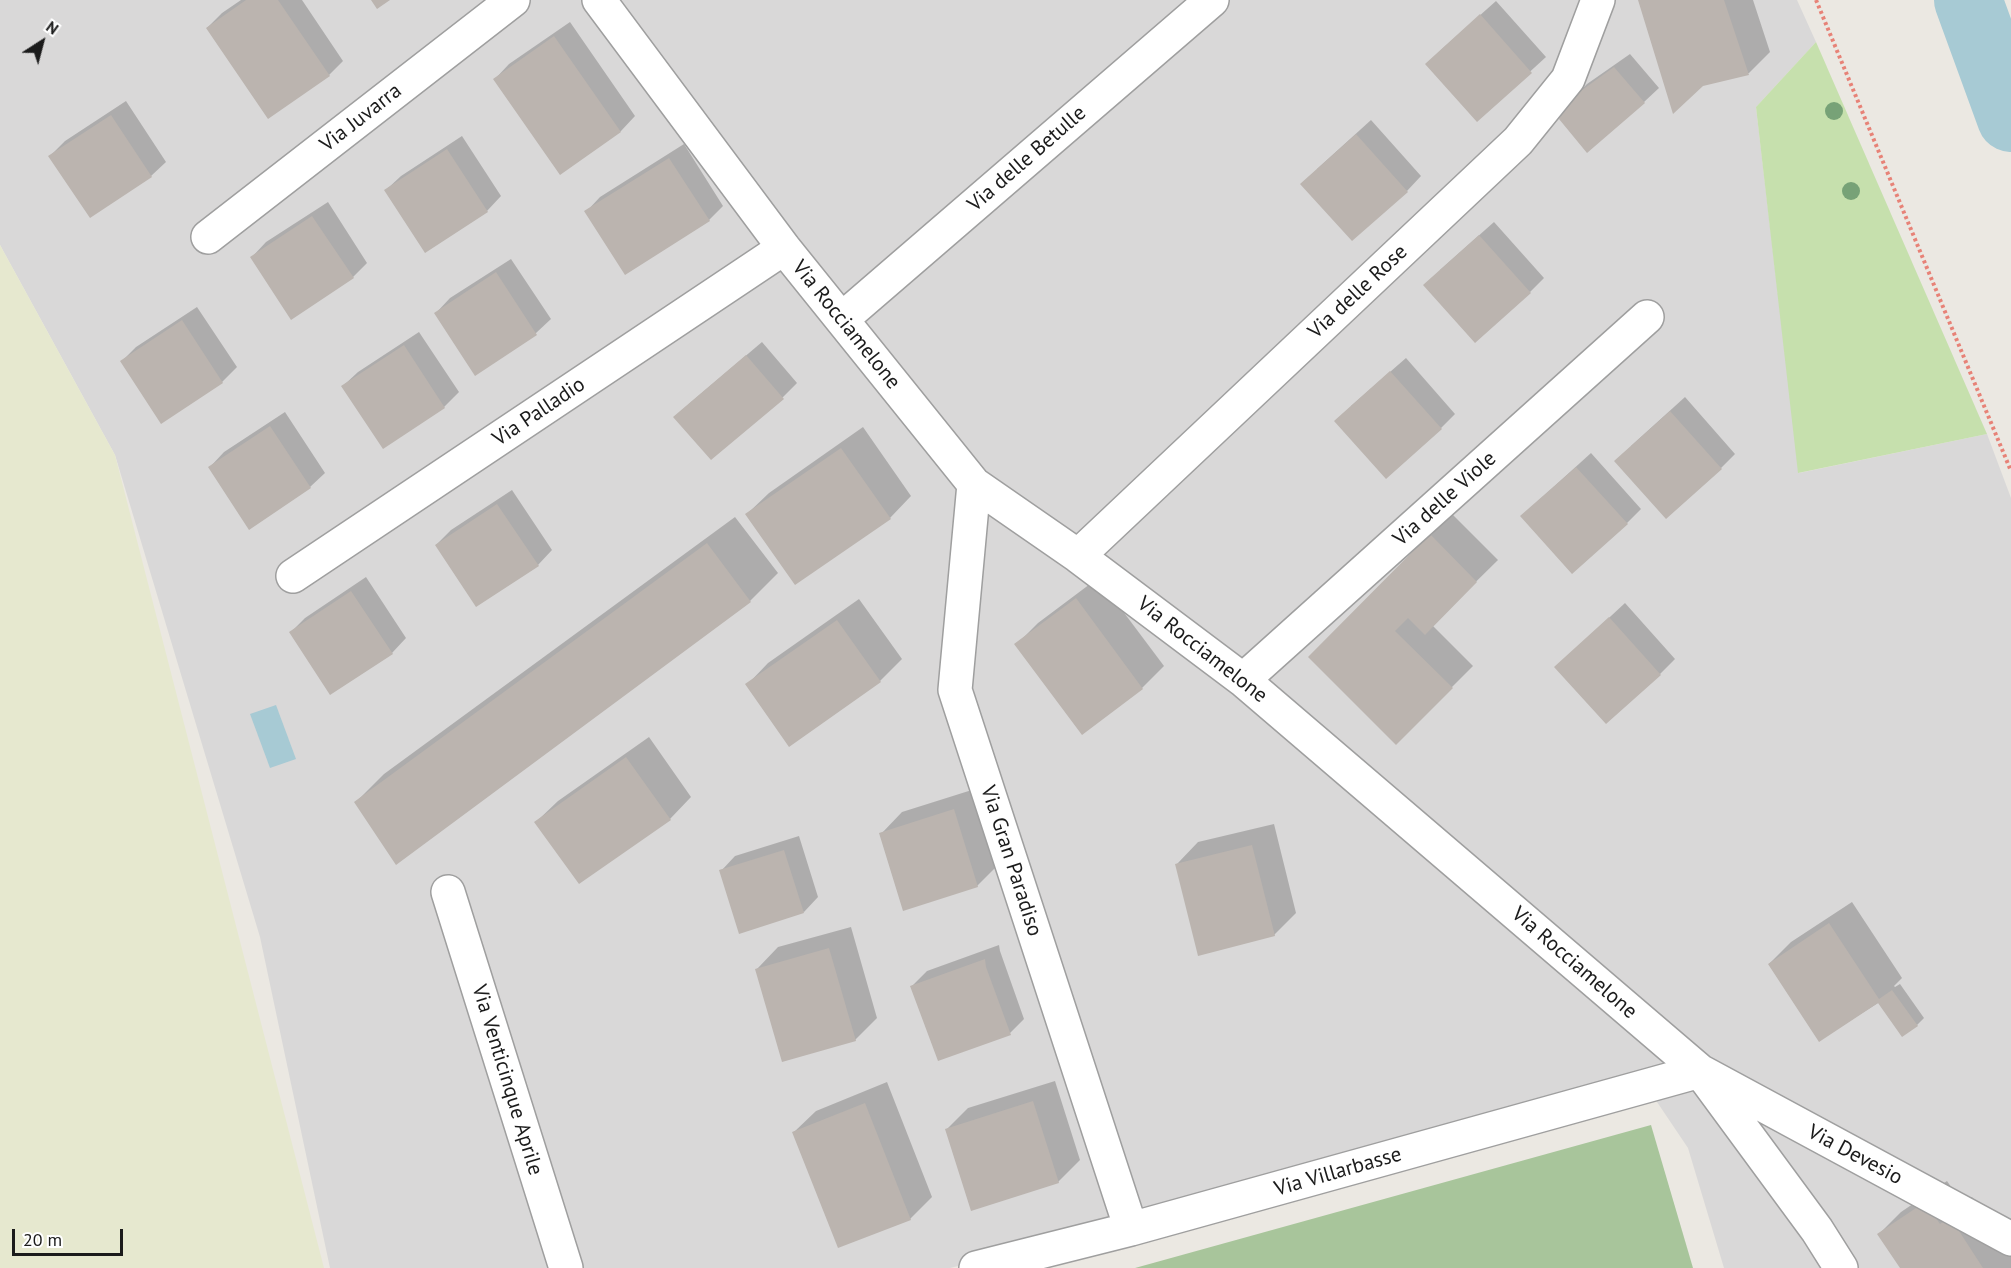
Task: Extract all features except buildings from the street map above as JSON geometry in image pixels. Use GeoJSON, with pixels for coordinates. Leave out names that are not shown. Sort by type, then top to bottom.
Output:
{"type":"FeatureCollection","features":[{"type":"Feature","properties":{"kind":"street","name":"Via Juvarra"},"geometry":{"type":"LineString","coordinates":[[208,237],[513,0]]}},
{"type":"Feature","properties":{"kind":"street","name":"Via Rocciamelone"},"geometry":{"type":"LineString","coordinates":[[599,0],[784,248],[974,484],[1078,556],[1243,680],[1700,1071],[1817,1230],[1841,1268]]}},
{"type":"Feature","properties":{"kind":"street","name":"Via delle Betulle"},"geometry":{"type":"LineString","coordinates":[[842,319],[1212,0]]}},
{"type":"Feature","properties":{"kind":"street","name":"Via delle Rose"},"geometry":{"type":"LineString","coordinates":[[1078,556],[1518,141],[1568,79],[1598,0]]}},
{"type":"Feature","properties":{"kind":"street","name":"Via Palladio"},"geometry":{"type":"LineString","coordinates":[[293,576],[784,248]]}},
{"type":"Feature","properties":{"kind":"street","name":"Via delle Viole"},"geometry":{"type":"LineString","coordinates":[[1243,680],[1647,317]]}},
{"type":"Feature","properties":{"kind":"street","name":"Via Gran Paradiso"},"geometry":{"type":"LineString","coordinates":[[974,484],[956,690],[1131,1229]]}},
{"type":"Feature","properties":{"kind":"street","name":"Via Venticinque Aprile"},"geometry":{"type":"LineString","coordinates":[[448,892],[566,1268]]}},
{"type":"Feature","properties":{"kind":"street","name":"Via Villarbasse"},"geometry":{"type":"LineString","coordinates":[[976,1268],[1131,1229],[1700,1071]]}},
{"type":"Feature","properties":{"kind":"street","name":"Via Devesio"},"geometry":{"type":"LineString","coordinates":[[1700,1071],[2011,1239]]}},
{"type":"Feature","properties":{"kind":"path"},"geometry":{"type":"LineString","coordinates":[[1816,0],[2011,471]]}},
{"type":"Feature","properties":{"kind":"shaded area"},"geometry":{"type":"Polygon","coordinates":[[[0,0],[1797,0],[1816,42],[1756,107],[1799,473],[1987,434],[2011,498],[2011,1268],[1724,1268],[1688,1148],[1655,1099],[950,1268],[330,1268],[260,937],[115,455],[0,245],[0,0]]]}},
{"type":"Feature","properties":{"kind":"green space"},"geometry":{"type":"Polygon","coordinates":[[[1816,42],[1987,434],[1798,473],[1756,107],[1816,42]]]}},
{"type":"Feature","properties":{"kind":"green space"},"geometry":{"type":"Polygon","coordinates":[[[0,245],[115,455],[324,1268],[0,1268],[0,245]]]}},
{"type":"Feature","properties":{"kind":"green space"},"geometry":{"type":"Polygon","coordinates":[[[1651,1125],[1693,1268],[1135,1268],[1651,1125]]]}},
{"type":"Feature","properties":{"kind":"water"},"geometry":{"type":"Polygon","coordinates":[[[276,705],[296,759],[270,768],[250,714],[276,705]]]}},
{"type":"Feature","properties":{"kind":"waterway"},"geometry":{"type":"LineString","coordinates":[[1968,0],[2011,118]]}}]}
